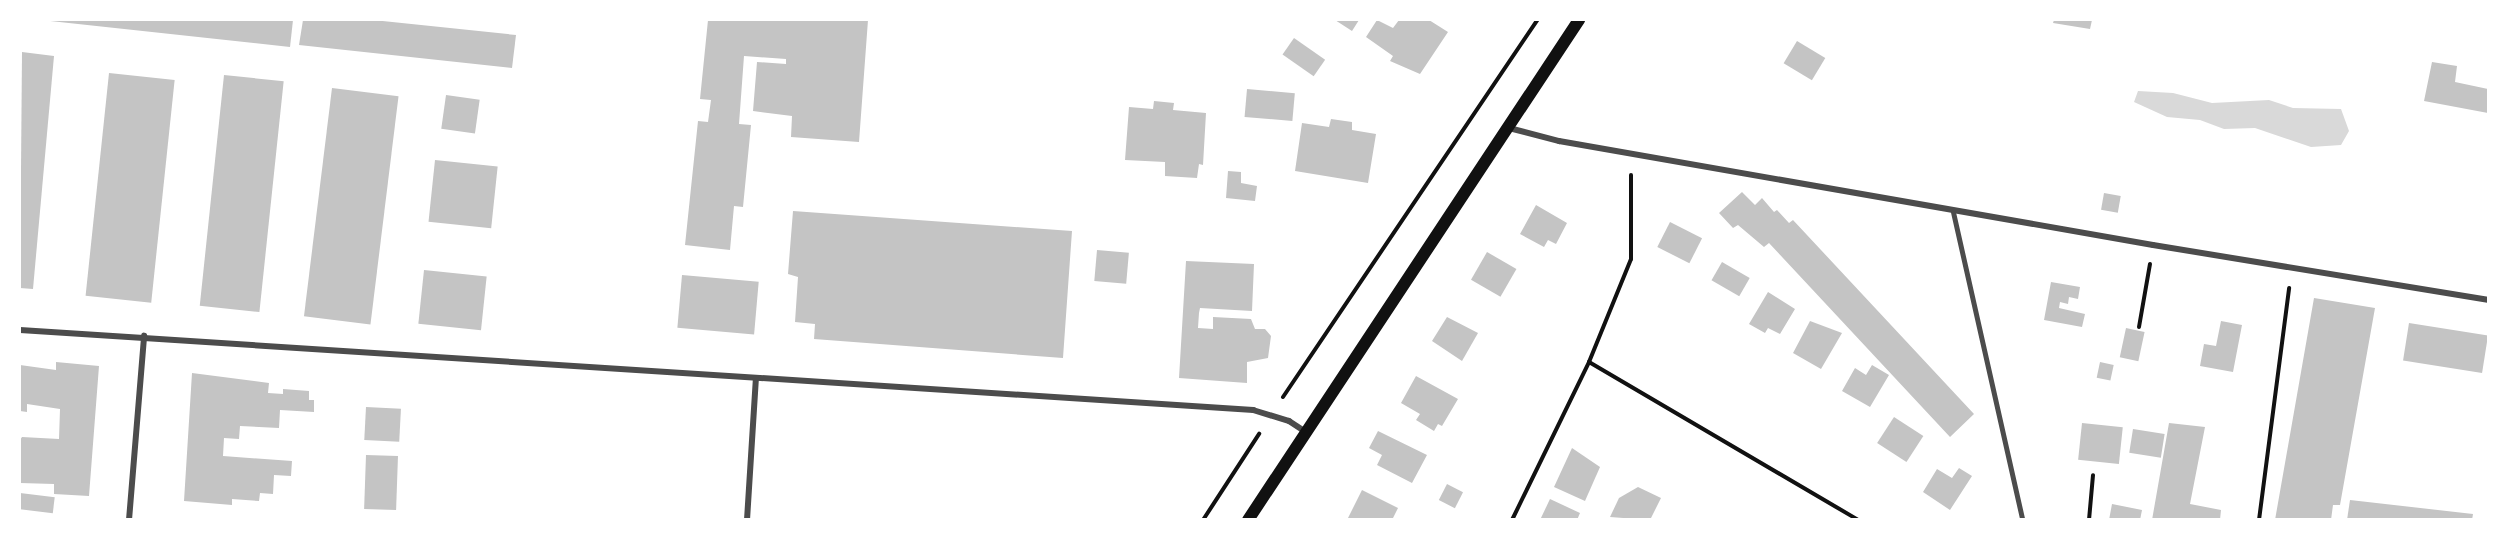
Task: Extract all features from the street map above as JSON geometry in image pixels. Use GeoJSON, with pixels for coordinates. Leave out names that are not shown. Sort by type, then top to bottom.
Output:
{"type":"FeatureCollection","features":[{"type":"Feature","properties":{"kind":"main road"},"geometry":{"type":"LineString","coordinates":[[1248,519],[1579,20]]}},
{"type":"Feature","properties":{"kind":"street"},"geometry":{"type":"LineString","coordinates":[[1509,128],[1632,153],[1953,210],[2488,300]]}},
{"type":"Feature","properties":{"kind":"street"},"geometry":{"type":"LineString","coordinates":[[20,330],[144,336],[1272,414],[1306,432]]}},
{"type":"Feature","properties":{"kind":"street"},"geometry":{"type":"LineString","coordinates":[[129,519],[144,336]]}},
{"type":"Feature","properties":{"kind":"street"},"geometry":{"type":"LineString","coordinates":[[747,519],[756,378]]}},
{"type":"Feature","properties":{"kind":"lane"},"geometry":{"type":"LineString","coordinates":[[1953,210],[2023,519]]}},
{"type":"Feature","properties":{"kind":"path"},"geometry":{"type":"LineString","coordinates":[[1203,519],[1537,20]]}},
{"type":"Feature","properties":{"kind":"path"},"geometry":{"type":"LineString","coordinates":[[1512,519],[1589,362],[1631,260],[1632,153]]}},
{"type":"Feature","properties":{"kind":"path"},"geometry":{"type":"LineString","coordinates":[[2139,327],[2153,245]]}},
{"type":"Feature","properties":{"kind":"path"},"geometry":{"type":"LineString","coordinates":[[2259,519],[2291,266]]}},
{"type":"Feature","properties":{"kind":"path"},"geometry":{"type":"LineString","coordinates":[[1589,362],[1858,519]]}},
{"type":"Feature","properties":{"kind":"path"},"geometry":{"type":"LineString","coordinates":[[2089,519],[2093,475]]}},
{"type":"Feature","properties":{"kind":"shaded area"},"geometry":{"type":"Polygon","coordinates":[[[2138,91],[2173,93],[2212,103],[2269,100],[2293,108],[2341,109],[2349,131],[2341,145],[2311,147],[2255,128],[2224,129],[2200,120],[2167,117],[2134,102],[2138,91]]]}},
{"type":"Feature","properties":{"kind":"building"},"geometry":{"type":"Polygon","coordinates":[[[41,20],[293,20],[290,47],[41,20]]]}},
{"type":"Feature","properties":{"kind":"building"},"geometry":{"type":"Polygon","coordinates":[[[303,20],[373,20],[516,35],[512,68],[299,45],[303,20]]]}},
{"type":"Feature","properties":{"kind":"building"},"geometry":{"type":"Polygon","coordinates":[[[708,20],[868,20],[859,142],[791,137],[792,116],[753,111],[757,62],[786,64],[786,59],[744,56],[739,124],[751,125],[743,207],[734,206],[730,250],[685,245],[698,121],[708,122],[711,100],[700,99],[708,20]]]}},
{"type":"Feature","properties":{"kind":"building"},"geometry":{"type":"Polygon","coordinates":[[[1335,20],[1359,20],[1352,31],[1335,20]]]}},
{"type":"Feature","properties":{"kind":"building"},"geometry":{"type":"Polygon","coordinates":[[[1377,20],[1393,28],[1399,20],[1429,20],[1448,32],[1420,74],[1390,61],[1393,56],[1366,37],[1377,20]]]}},
{"type":"Feature","properties":{"kind":"building"},"geometry":{"type":"Polygon","coordinates":[[[2054,20],[2092,20],[2090,29],[2053,23],[2054,20]]]}},
{"type":"Feature","properties":{"kind":"building"},"geometry":{"type":"Polygon","coordinates":[[[1294,38],[1325,60],[1314,76],[1283,54],[1294,38]]]}},
{"type":"Feature","properties":{"kind":"building"},"geometry":{"type":"Polygon","coordinates":[[[1797,41],[1825,58],[1812,80],[1784,63],[1797,41]]]}},
{"type":"Feature","properties":{"kind":"building"},"geometry":{"type":"Polygon","coordinates":[[[22,52],[54,56],[33,289],[20,288],[22,52]]]}},
{"type":"Feature","properties":{"kind":"building"},"geometry":{"type":"Polygon","coordinates":[[[2432,62],[2457,66],[2455,82],[2488,89],[2488,113],[2424,101],[2432,62]]]}},
{"type":"Feature","properties":{"kind":"building"},"geometry":{"type":"Polygon","coordinates":[[[109,73],[175,80],[151,303],[86,296],[109,73]]]}},
{"type":"Feature","properties":{"kind":"building"},"geometry":{"type":"Polygon","coordinates":[[[224,75],[284,81],[259,312],[200,306],[224,75]]]}},
{"type":"Feature","properties":{"kind":"building"},"geometry":{"type":"Polygon","coordinates":[[[332,88],[399,96],[370,324],[304,316],[332,88]]]}},
{"type":"Feature","properties":{"kind":"building"},"geometry":{"type":"Polygon","coordinates":[[[1247,89],[1295,93],[1292,121],[1245,117],[1247,89]]]}},
{"type":"Feature","properties":{"kind":"building"},"geometry":{"type":"Polygon","coordinates":[[[446,95],[480,100],[475,133],[441,129],[446,95]]]}},
{"type":"Feature","properties":{"kind":"building"},"geometry":{"type":"Polygon","coordinates":[[[1154,101],[1174,103],[1173,110],[1206,113],[1203,165],[1199,164],[1197,178],[1165,176],[1165,162],[1125,160],[1129,107],[1153,109],[1154,101]]]}},
{"type":"Feature","properties":{"kind":"building"},"geometry":{"type":"Polygon","coordinates":[[[1331,119],[1352,122],[1352,130],[1376,134],[1368,183],[1295,171],[1302,123],[1329,127],[1331,119]]]}},
{"type":"Feature","properties":{"kind":"building"},"geometry":{"type":"Polygon","coordinates":[[[435,160],[498,167],[491,228],[429,222],[435,160]]]}},
{"type":"Feature","properties":{"kind":"building"},"geometry":{"type":"Polygon","coordinates":[[[1228,171],[1241,172],[1241,183],[1257,186],[1255,201],[1226,198],[1228,171]]]}},
{"type":"Feature","properties":{"kind":"building"},"geometry":{"type":"Polygon","coordinates":[[[1742,192],[1755,205],[1762,198],[1774,212],[1777,210],[1789,223],[1793,220],[1974,414],[1950,437],[1769,243],[1764,247],[1738,225],[1733,228],[1719,213],[1742,192]]]}},
{"type":"Feature","properties":{"kind":"building"},"geometry":{"type":"Polygon","coordinates":[[[2104,193],[2121,196],[2118,213],[2101,210],[2104,193]]]}},
{"type":"Feature","properties":{"kind":"building"},"geometry":{"type":"Polygon","coordinates":[[[1536,205],[1567,223],[1556,244],[1548,240],[1544,247],[1520,234],[1536,205]]]}},
{"type":"Feature","properties":{"kind":"building"},"geometry":{"type":"Polygon","coordinates":[[[793,211],[1072,231],[1063,358],[814,339],[815,324],[795,322],[798,277],[788,274],[793,211]]]}},
{"type":"Feature","properties":{"kind":"building"},"geometry":{"type":"Polygon","coordinates":[[[1670,222],[1702,238],[1689,263],[1657,247],[1670,222]]]}},
{"type":"Feature","properties":{"kind":"building"},"geometry":{"type":"Polygon","coordinates":[[[1097,250],[1129,253],[1126,284],[1094,281],[1097,250]]]}},
{"type":"Feature","properties":{"kind":"building"},"geometry":{"type":"Polygon","coordinates":[[[1487,252],[1516,269],[1500,297],[1471,280],[1487,252]]]}},
{"type":"Feature","properties":{"kind":"building"},"geometry":{"type":"Polygon","coordinates":[[[1186,261],[1254,264],[1252,311],[1200,308],[1198,328],[1213,329],[1213,317],[1251,319],[1255,329],[1265,329],[1271,336],[1268,358],[1247,362],[1247,383],[1179,378],[1186,261]]]}},
{"type":"Feature","properties":{"kind":"building"},"geometry":{"type":"Polygon","coordinates":[[[1722,262],[1750,278],[1739,296],[1712,280],[1722,262]]]}},
{"type":"Feature","properties":{"kind":"building"},"geometry":{"type":"Polygon","coordinates":[[[424,270],[487,277],[481,330],[418,324],[424,270]]]}},
{"type":"Feature","properties":{"kind":"building"},"geometry":{"type":"Polygon","coordinates":[[[682,275],[759,282],[754,335],[677,328],[682,275]]]}},
{"type":"Feature","properties":{"kind":"building"},"geometry":{"type":"Polygon","coordinates":[[[2051,282],[2080,287],[2078,299],[2069,297],[2068,304],[2060,302],[2059,308],[2085,314],[2082,327],[2044,320],[2051,282]]]}},
{"type":"Feature","properties":{"kind":"building"},"geometry":{"type":"Polygon","coordinates":[[[1768,292],[1795,309],[1780,334],[1768,328],[1765,333],[1749,324],[1768,292]]]}},
{"type":"Feature","properties":{"kind":"building"},"geometry":{"type":"Polygon","coordinates":[[[2314,298],[2375,308],[2340,505],[2333,505],[2331,520],[2275,520],[2314,298]]]}},
{"type":"Feature","properties":{"kind":"building"},"geometry":{"type":"Polygon","coordinates":[[[1447,317],[1478,333],[1462,361],[1432,341],[1447,317]]]}},
{"type":"Feature","properties":{"kind":"building"},"geometry":{"type":"Polygon","coordinates":[[[1810,321],[1842,333],[1821,369],[1793,353],[1810,321]]]}},
{"type":"Feature","properties":{"kind":"building"},"geometry":{"type":"Polygon","coordinates":[[[2221,321],[2242,325],[2233,372],[2200,366],[2204,344],[2216,346],[2221,321]]]}},
{"type":"Feature","properties":{"kind":"building"},"geometry":{"type":"Polygon","coordinates":[[[2409,323],[2488,336],[2482,373],[2403,361],[2409,323]]]}},
{"type":"Feature","properties":{"kind":"building"},"geometry":{"type":"Polygon","coordinates":[[[2126,328],[2145,332],[2138,361],[2120,357],[2126,328]]]}},
{"type":"Feature","properties":{"kind":"building"},"geometry":{"type":"Polygon","coordinates":[[[56,362],[99,366],[89,496],[54,494],[54,484],[20,483],[20,440],[22,437],[59,439],[60,409],[27,404],[27,412],[20,411],[20,365],[56,370],[56,362]]]}},
{"type":"Feature","properties":{"kind":"building"},"geometry":{"type":"Polygon","coordinates":[[[2100,362],[2114,365],[2110,381],[2097,378],[2100,362]]]}},
{"type":"Feature","properties":{"kind":"building"},"geometry":{"type":"Polygon","coordinates":[[[1872,365],[1889,375],[1870,407],[1842,391],[1855,368],[1866,375],[1872,365]]]}},
{"type":"Feature","properties":{"kind":"building"},"geometry":{"type":"Polygon","coordinates":[[[192,373],[269,383],[268,393],[283,394],[283,389],[309,391],[309,400],[314,400],[314,412],[280,410],[279,428],[240,426],[239,439],[224,438],[223,456],[292,461],[291,476],[274,475],[273,494],[260,493],[259,501],[232,499],[232,505],[184,501],[192,373]]]}},
{"type":"Feature","properties":{"kind":"building"},"geometry":{"type":"Polygon","coordinates":[[[1416,376],[1458,399],[1442,426],[1438,424],[1434,431],[1416,420],[1420,414],[1401,403],[1416,376]]]}},
{"type":"Feature","properties":{"kind":"building"},"geometry":{"type":"Polygon","coordinates":[[[366,407],[401,409],[399,442],[364,440],[366,407]]]}},
{"type":"Feature","properties":{"kind":"building"},"geometry":{"type":"Polygon","coordinates":[[[1894,417],[1923,436],[1906,462],[1877,443],[1894,417]]]}},
{"type":"Feature","properties":{"kind":"building"},"geometry":{"type":"Polygon","coordinates":[[[2082,423],[2123,427],[2119,464],[2078,460],[2082,423]]]}},
{"type":"Feature","properties":{"kind":"building"},"geometry":{"type":"Polygon","coordinates":[[[2169,423],[2205,427],[2190,504],[2221,510],[2220,520],[2152,520],[2169,423]]]}},
{"type":"Feature","properties":{"kind":"building"},"geometry":{"type":"Polygon","coordinates":[[[2133,429],[2165,434],[2161,458],[2129,453],[2133,429]]]}},
{"type":"Feature","properties":{"kind":"building"},"geometry":{"type":"Polygon","coordinates":[[[1378,431],[1427,455],[1412,483],[1377,465],[1382,455],[1369,448],[1378,431]]]}},
{"type":"Feature","properties":{"kind":"building"},"geometry":{"type":"Polygon","coordinates":[[[1572,448],[1600,467],[1585,501],[1554,487],[1572,448]]]}},
{"type":"Feature","properties":{"kind":"building"},"geometry":{"type":"Polygon","coordinates":[[[366,455],[398,456],[396,510],[364,509],[366,455]]]}},
{"type":"Feature","properties":{"kind":"building"},"geometry":{"type":"Polygon","coordinates":[[[1959,468],[1972,476],[1950,510],[1923,492],[1937,469],[1952,478],[1959,468]]]}},
{"type":"Feature","properties":{"kind":"building"},"geometry":{"type":"Polygon","coordinates":[[[1447,484],[1463,492],[1455,508],[1439,500],[1447,484]]]}},
{"type":"Feature","properties":{"kind":"building"},"geometry":{"type":"Polygon","coordinates":[[[1638,487],[1661,498],[1650,520],[1610,517],[1619,498],[1638,487]]]}},
{"type":"Feature","properties":{"kind":"building"},"geometry":{"type":"Polygon","coordinates":[[[1362,490],[1398,508],[1392,520],[1347,520],[1362,490]]]}},
{"type":"Feature","properties":{"kind":"building"},"geometry":{"type":"Polygon","coordinates":[[[20,493],[55,497],[53,513],[20,509],[20,493]]]}},
{"type":"Feature","properties":{"kind":"building"},"geometry":{"type":"Polygon","coordinates":[[[1550,499],[1580,513],[1577,520],[1540,520],[1550,499]]]}},
{"type":"Feature","properties":{"kind":"building"},"geometry":{"type":"Polygon","coordinates":[[[2350,500],[2473,514],[2472,520],[2347,520],[2350,500]]]}},
{"type":"Feature","properties":{"kind":"building"},"geometry":{"type":"Polygon","coordinates":[[[2112,504],[2142,510],[2140,520],[2109,520],[2112,504]]]}}]}
